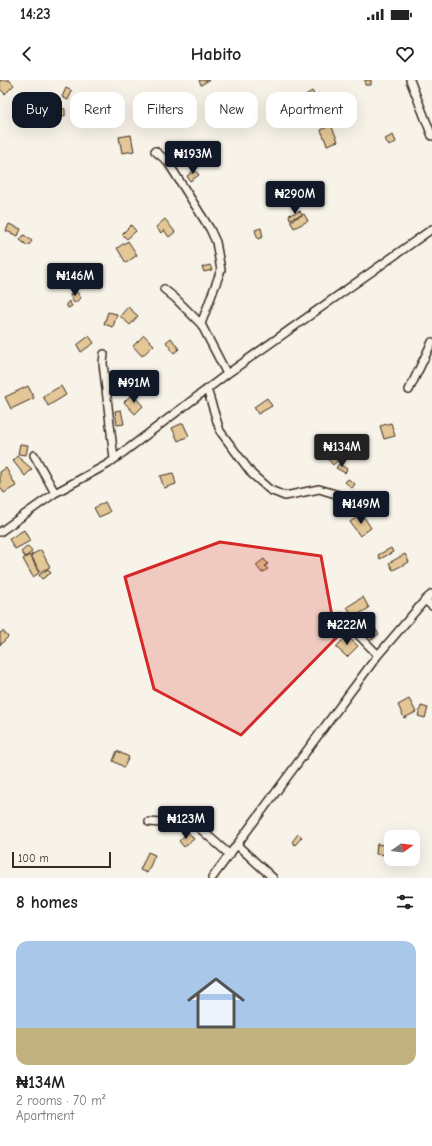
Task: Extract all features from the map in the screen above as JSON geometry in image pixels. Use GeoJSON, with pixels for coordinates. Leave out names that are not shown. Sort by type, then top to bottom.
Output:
{"type":"FeatureCollection","features":[{"type":"Feature","properties":{"kind":"street"},"geometry":{"type":"LineString","coordinates":[[410,80],[432,136]]}},
{"type":"Feature","properties":{"kind":"street"},"geometry":{"type":"LineString","coordinates":[[155,151],[167,161],[210,229],[216,242],[222,270],[201,324]]}},
{"type":"Feature","properties":{"kind":"street"},"geometry":{"type":"LineString","coordinates":[[0,532],[55,493],[114,459],[227,374],[432,229]]}},
{"type":"Feature","properties":{"kind":"street"},"geometry":{"type":"LineString","coordinates":[[164,289],[201,324],[227,374]]}},
{"type":"Feature","properties":{"kind":"street"},"geometry":{"type":"LineString","coordinates":[[409,390],[432,342]]}},
{"type":"Feature","properties":{"kind":"street"},"geometry":{"type":"LineString","coordinates":[[104,354],[103,364],[114,459]]}},
{"type":"Feature","properties":{"kind":"street"},"geometry":{"type":"LineString","coordinates":[[207,389],[220,431],[252,474],[270,490],[285,496],[319,489],[352,499]]}},
{"type":"Feature","properties":{"kind":"street"},"geometry":{"type":"LineString","coordinates":[[34,455],[55,493]]}},
{"type":"Feature","properties":{"kind":"street"},"geometry":{"type":"LineString","coordinates":[[212,878],[378,655],[425,600],[432,594]]}},
{"type":"Feature","properties":{"kind":"street"},"geometry":{"type":"LineString","coordinates":[[425,600],[432,606]]}},
{"type":"Feature","properties":{"kind":"street"},"geometry":{"type":"LineString","coordinates":[[341,617],[378,655]]}},
{"type":"Feature","properties":{"kind":"street"},"geometry":{"type":"LineString","coordinates":[[149,822],[197,826],[230,855]]}},
{"type":"Feature","properties":{"kind":"street"},"geometry":{"type":"LineString","coordinates":[[237,845],[273,878]]}},
{"type":"Feature","properties":{"kind":"highlighted area"},"geometry":{"type":"Polygon","coordinates":[[[220,542],[321,556],[336,638],[241,735],[154,689],[125,577],[220,542]]]}},
{"type":"Feature","properties":{"kind":"building"},"geometry":{"type":"Polygon","coordinates":[[[0,80],[9,80],[14,85],[5,94],[0,89],[0,80]]]}},
{"type":"Feature","properties":{"kind":"building"},"geometry":{"type":"Polygon","coordinates":[[[199,80],[209,80],[201,85],[199,80]]]}},
{"type":"Feature","properties":{"kind":"building"},"geometry":{"type":"Polygon","coordinates":[[[365,80],[371,80],[371,85],[365,85],[365,80]]]}},
{"type":"Feature","properties":{"kind":"building"},"geometry":{"type":"Polygon","coordinates":[[[66,88],[72,91],[70,92],[68,100],[62,97],[66,88]]]}},
{"type":"Feature","properties":{"kind":"building"},"geometry":{"type":"Polygon","coordinates":[[[62,108],[65,109],[65,116],[62,116],[62,108]]]}},
{"type":"Feature","properties":{"kind":"building"},"geometry":{"type":"Polygon","coordinates":[[[325,128],[332,128],[338,141],[327,145],[321,130],[325,128]]]}},
{"type":"Feature","properties":{"kind":"building"},"geometry":{"type":"Polygon","coordinates":[[[131,135],[134,151],[122,153],[119,137],[131,135]]]}},
{"type":"Feature","properties":{"kind":"building"},"geometry":{"type":"Polygon","coordinates":[[[393,135],[396,142],[389,146],[385,139],[393,135]]]}},
{"type":"Feature","properties":{"kind":"building"},"geometry":{"type":"Polygon","coordinates":[[[195,170],[199,175],[190,181],[187,176],[195,170]]]}},
{"type":"Feature","properties":{"kind":"building"},"geometry":{"type":"Polygon","coordinates":[[[300,211],[302,215],[290,219],[289,215],[300,211]]]}},
{"type":"Feature","properties":{"kind":"building"},"geometry":{"type":"Polygon","coordinates":[[[304,214],[308,221],[294,228],[290,221],[304,214]]]}},
{"type":"Feature","properties":{"kind":"building"},"geometry":{"type":"Polygon","coordinates":[[[165,219],[175,232],[169,237],[164,230],[161,233],[156,227],[165,219]]]}},
{"type":"Feature","properties":{"kind":"building"},"geometry":{"type":"Polygon","coordinates":[[[9,224],[21,229],[18,236],[6,231],[9,224]]]}},
{"type":"Feature","properties":{"kind":"building"},"geometry":{"type":"Polygon","coordinates":[[[131,225],[136,231],[127,239],[122,234],[131,225]]]}},
{"type":"Feature","properties":{"kind":"building"},"geometry":{"type":"Polygon","coordinates":[[[261,228],[263,237],[258,239],[255,230],[261,228]]]}},
{"type":"Feature","properties":{"kind":"building"},"geometry":{"type":"Polygon","coordinates":[[[24,235],[32,241],[28,246],[20,240],[24,235]]]}},
{"type":"Feature","properties":{"kind":"building"},"geometry":{"type":"Polygon","coordinates":[[[128,241],[137,255],[126,263],[117,248],[128,241]]]}},
{"type":"Feature","properties":{"kind":"building"},"geometry":{"type":"Polygon","coordinates":[[[210,265],[212,270],[204,272],[202,267],[210,265]]]}},
{"type":"Feature","properties":{"kind":"building"},"geometry":{"type":"Polygon","coordinates":[[[76,291],[81,298],[74,303],[70,295],[76,291]]]}},
{"type":"Feature","properties":{"kind":"building"},"geometry":{"type":"Polygon","coordinates":[[[69,301],[72,306],[68,308],[66,304],[69,301]]]}},
{"type":"Feature","properties":{"kind":"building"},"geometry":{"type":"Polygon","coordinates":[[[128,307],[138,316],[130,325],[120,316],[128,307]]]}},
{"type":"Feature","properties":{"kind":"building"},"geometry":{"type":"Polygon","coordinates":[[[108,312],[117,314],[113,327],[104,324],[108,312]]]}},
{"type":"Feature","properties":{"kind":"building"},"geometry":{"type":"Polygon","coordinates":[[[144,335],[154,345],[142,356],[133,346],[144,335]]]}},
{"type":"Feature","properties":{"kind":"building"},"geometry":{"type":"Polygon","coordinates":[[[89,336],[94,343],[81,352],[77,345],[89,336]]]}},
{"type":"Feature","properties":{"kind":"building"},"geometry":{"type":"Polygon","coordinates":[[[171,338],[179,349],[174,353],[166,342],[171,338]]]}},
{"type":"Feature","properties":{"kind":"building"},"geometry":{"type":"Polygon","coordinates":[[[28,386],[34,398],[11,409],[5,397],[28,386]]]}},
{"type":"Feature","properties":{"kind":"building"},"geometry":{"type":"Polygon","coordinates":[[[61,386],[66,395],[48,406],[43,396],[61,386]]]}},
{"type":"Feature","properties":{"kind":"building"},"geometry":{"type":"Polygon","coordinates":[[[132,394],[143,406],[135,414],[124,402],[132,394]]]}},
{"type":"Feature","properties":{"kind":"building"},"geometry":{"type":"Polygon","coordinates":[[[267,398],[272,406],[258,414],[254,407],[267,398]]]}},
{"type":"Feature","properties":{"kind":"building"},"geometry":{"type":"Polygon","coordinates":[[[121,410],[124,424],[117,425],[115,411],[121,410]]]}},
{"type":"Feature","properties":{"kind":"building"},"geometry":{"type":"Polygon","coordinates":[[[183,423],[189,436],[178,441],[172,428],[183,423]]]}},
{"type":"Feature","properties":{"kind":"building"},"geometry":{"type":"Polygon","coordinates":[[[391,423],[395,436],[384,439],[380,426],[391,423]]]}},
{"type":"Feature","properties":{"kind":"building"},"geometry":{"type":"Polygon","coordinates":[[[20,444],[28,445],[26,455],[18,454],[20,444]]]}},
{"type":"Feature","properties":{"kind":"building"},"geometry":{"type":"Polygon","coordinates":[[[342,444],[348,451],[333,465],[327,458],[342,444]]]}},
{"type":"Feature","properties":{"kind":"building"},"geometry":{"type":"Polygon","coordinates":[[[17,456],[32,469],[25,476],[13,461],[17,456]]]}},
{"type":"Feature","properties":{"kind":"building"},"geometry":{"type":"Polygon","coordinates":[[[339,464],[347,469],[345,473],[336,468],[339,464]]]}},
{"type":"Feature","properties":{"kind":"building"},"geometry":{"type":"Polygon","coordinates":[[[6,468],[16,486],[4,493],[0,487],[0,472],[6,468]]]}},
{"type":"Feature","properties":{"kind":"building"},"geometry":{"type":"Polygon","coordinates":[[[173,473],[176,484],[164,488],[160,476],[173,473]]]}},
{"type":"Feature","properties":{"kind":"building"},"geometry":{"type":"Polygon","coordinates":[[[348,479],[355,484],[352,488],[345,482],[348,479]]]}},
{"type":"Feature","properties":{"kind":"building"},"geometry":{"type":"Polygon","coordinates":[[[105,502],[110,512],[99,517],[94,508],[105,502]]]}},
{"type":"Feature","properties":{"kind":"building"},"geometry":{"type":"Polygon","coordinates":[[[362,514],[371,528],[360,536],[350,522],[362,514]]]}},
{"type":"Feature","properties":{"kind":"building"},"geometry":{"type":"Polygon","coordinates":[[[24,530],[30,541],[15,549],[9,539],[24,530]]]}},
{"type":"Feature","properties":{"kind":"building"},"geometry":{"type":"Polygon","coordinates":[[[28,546],[32,552],[25,557],[21,552],[28,546]]]}},
{"type":"Feature","properties":{"kind":"building"},"geometry":{"type":"Polygon","coordinates":[[[391,548],[393,552],[380,559],[378,555],[391,548]]]}},
{"type":"Feature","properties":{"kind":"building"},"geometry":{"type":"Polygon","coordinates":[[[41,550],[50,567],[40,572],[31,555],[41,550]]]}},
{"type":"Feature","properties":{"kind":"building"},"geometry":{"type":"Polygon","coordinates":[[[405,554],[409,562],[393,570],[389,563],[405,554]]]}},
{"type":"Feature","properties":{"kind":"building"},"geometry":{"type":"Polygon","coordinates":[[[30,555],[39,573],[33,577],[23,559],[30,555]]]}},
{"type":"Feature","properties":{"kind":"building"},"geometry":{"type":"Polygon","coordinates":[[[264,559],[268,564],[265,566],[268,569],[262,573],[256,565],[264,559]]]}},
{"type":"Feature","properties":{"kind":"building"},"geometry":{"type":"Polygon","coordinates":[[[48,569],[51,573],[42,579],[39,575],[48,569]]]}},
{"type":"Feature","properties":{"kind":"building"},"geometry":{"type":"Polygon","coordinates":[[[363,597],[369,608],[354,617],[347,607],[363,597]]]}},
{"type":"Feature","properties":{"kind":"building"},"geometry":{"type":"Polygon","coordinates":[[[376,630],[379,634],[372,640],[369,635],[376,630]]]}},
{"type":"Feature","properties":{"kind":"building"},"geometry":{"type":"Polygon","coordinates":[[[3,631],[8,637],[0,645],[0,633],[3,631]]]}},
{"type":"Feature","properties":{"kind":"building"},"geometry":{"type":"Polygon","coordinates":[[[347,636],[358,646],[347,657],[336,647],[347,636]]]}},
{"type":"Feature","properties":{"kind":"building"},"geometry":{"type":"Polygon","coordinates":[[[409,699],[416,712],[404,718],[398,705],[409,699]]]}},
{"type":"Feature","properties":{"kind":"building"},"geometry":{"type":"Polygon","coordinates":[[[421,706],[428,708],[425,718],[418,716],[421,706]]]}},
{"type":"Feature","properties":{"kind":"building"},"geometry":{"type":"Polygon","coordinates":[[[117,751],[129,757],[124,767],[113,761],[117,751]]]}},
{"type":"Feature","properties":{"kind":"building"},"geometry":{"type":"Polygon","coordinates":[[[188,832],[194,839],[184,847],[179,841],[188,832]]]}},
{"type":"Feature","properties":{"kind":"building"},"geometry":{"type":"Polygon","coordinates":[[[298,834],[302,837],[295,845],[292,842],[298,834]]]}},
{"type":"Feature","properties":{"kind":"building"},"geometry":{"type":"Polygon","coordinates":[[[377,844],[384,845],[384,855],[376,854],[377,844]]]}},
{"type":"Feature","properties":{"kind":"building"},"geometry":{"type":"Polygon","coordinates":[[[148,852],[155,855],[147,873],[140,870],[148,852]]]}}]}
